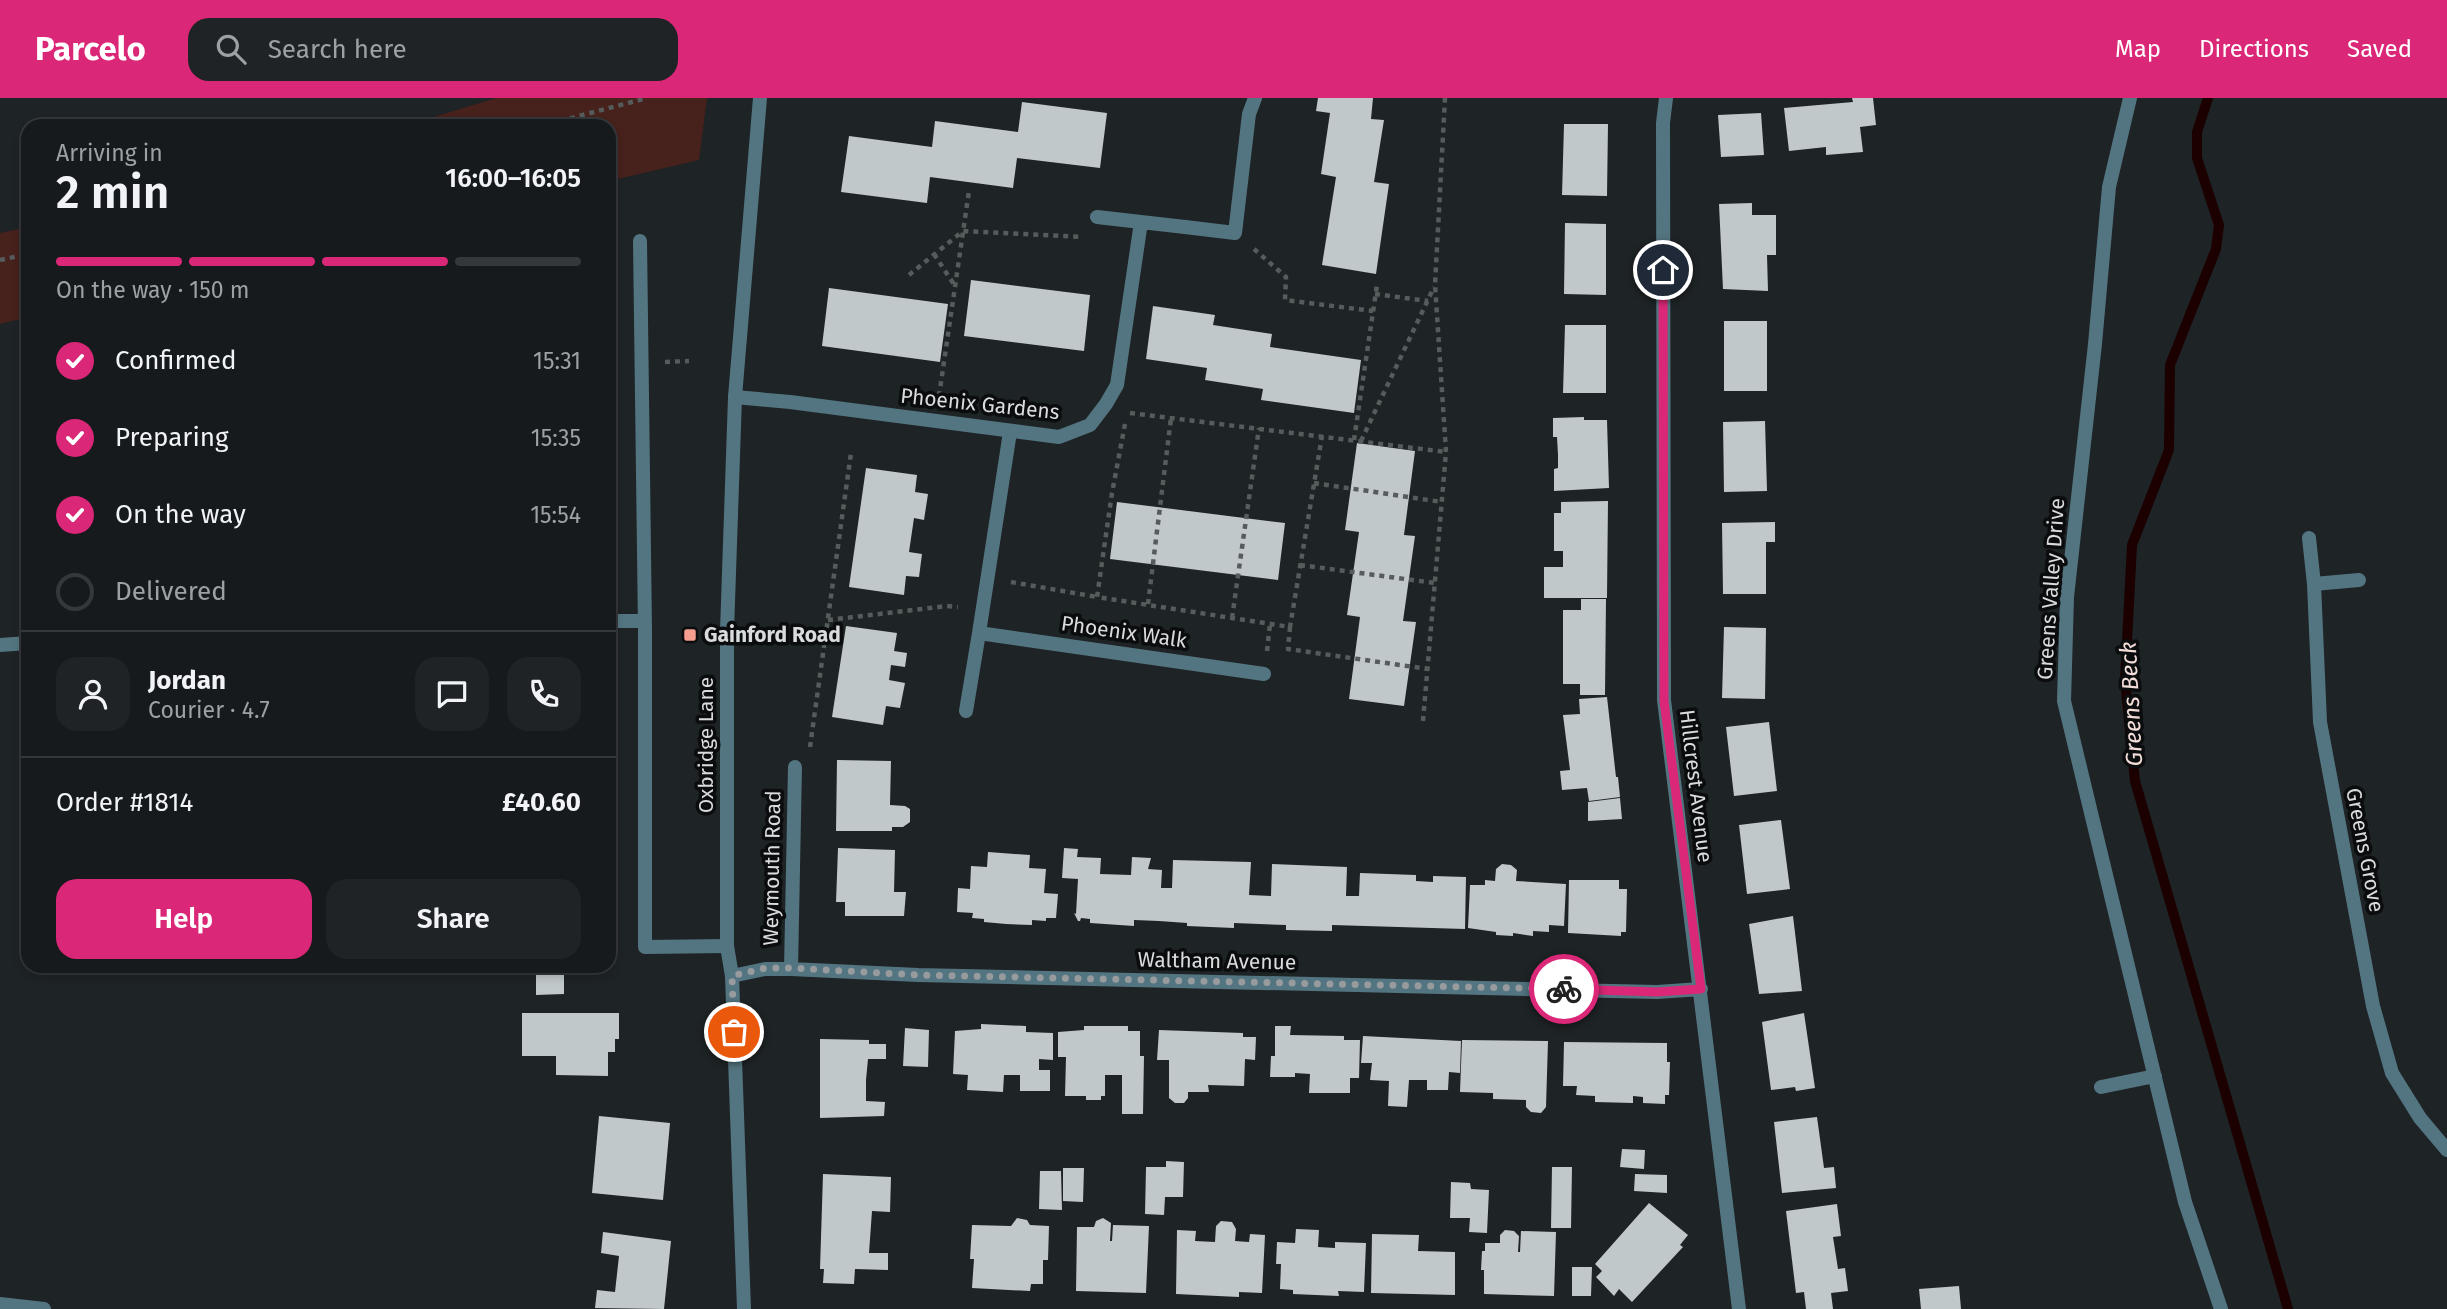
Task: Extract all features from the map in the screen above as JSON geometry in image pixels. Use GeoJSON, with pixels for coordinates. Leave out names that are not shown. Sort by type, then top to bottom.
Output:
{"type":"FeatureCollection","features":[{"type":"Feature","properties":{"kind":"street","name":"Oxbridge Lane"},"geometry":{"type":"LineString","coordinates":[[744,1309],[732,976],[727,947],[727,631],[735,397],[760,98]]}},
{"type":"Feature","properties":{"kind":"street"},"geometry":{"type":"LineString","coordinates":[[1097,216],[1235,233],[1249,114],[1255,98]]}},
{"type":"Feature","properties":{"kind":"street","name":"Hillcrest Avenue"},"geometry":{"type":"LineString","coordinates":[[1666,98],[1663,123],[1664,688],[1739,1309]]}},
{"type":"Feature","properties":{"kind":"street","name":"Greens Valley Drive"},"geometry":{"type":"LineString","coordinates":[[2130,98],[2109,187],[2067,597],[2064,701],[2185,1202],[2221,1309]]}},
{"type":"Feature","properties":{"kind":"street","name":"Phoenix Gardens"},"geometry":{"type":"LineString","coordinates":[[735,397],[790,401],[1059,437],[1090,425],[1107,404],[1117,385],[1141,222]]}},
{"type":"Feature","properties":{"kind":"street"},"geometry":{"type":"LineString","coordinates":[[640,241],[645,621],[645,947],[727,947]]}},
{"type":"Feature","properties":{"kind":"street"},"geometry":{"type":"LineString","coordinates":[[966,711],[1010,432]]}},
{"type":"Feature","properties":{"kind":"street","name":"Greens Grove"},"geometry":{"type":"LineString","coordinates":[[2309,538],[2314,584],[2320,722],[2373,1006],[2392,1073],[2420,1118],[2447,1150]]}},
{"type":"Feature","properties":{"kind":"street"},"geometry":{"type":"LineString","coordinates":[[2314,584],[2359,580]]}},
{"type":"Feature","properties":{"kind":"street"},"geometry":{"type":"LineString","coordinates":[[616,621],[645,621]]}},
{"type":"Feature","properties":{"kind":"street","name":"Phoenix Walk"},"geometry":{"type":"LineString","coordinates":[[979,633],[1264,674]]}},
{"type":"Feature","properties":{"kind":"street"},"geometry":{"type":"LineString","coordinates":[[0,645],[21,644]]}},
{"type":"Feature","properties":{"kind":"street","name":"Weymouth Road"},"geometry":{"type":"LineString","coordinates":[[791,968],[795,767]]}},
{"type":"Feature","properties":{"kind":"street","name":"Waltham Avenue"},"geometry":{"type":"LineString","coordinates":[[732,976],[765,968],[791,968],[918,975],[1657,992],[1701,989]]}},
{"type":"Feature","properties":{"kind":"street"},"geometry":{"type":"LineString","coordinates":[[2101,1087],[2155,1076]]}},
{"type":"Feature","properties":{"kind":"street"},"geometry":{"type":"LineString","coordinates":[[0,1304],[44,1309]]}},
{"type":"Feature","properties":{"kind":"path"},"geometry":{"type":"LineString","coordinates":[[568,119],[647,98]]}},
{"type":"Feature","properties":{"kind":"path"},"geometry":{"type":"LineString","coordinates":[[1423,722],[1446,452],[1435,285],[1445,98]]}},
{"type":"Feature","properties":{"kind":"path"},"geometry":{"type":"LineString","coordinates":[[939,400],[969,191]]}},
{"type":"Feature","properties":{"kind":"path"},"geometry":{"type":"LineString","coordinates":[[909,275],[963,231],[1084,237]]}},
{"type":"Feature","properties":{"kind":"path"},"geometry":{"type":"LineString","coordinates":[[1235,233],[1286,277],[1285,300],[1373,311]]}},
{"type":"Feature","properties":{"kind":"path"},"geometry":{"type":"LineString","coordinates":[[934,254],[955,287]]}},
{"type":"Feature","properties":{"kind":"path"},"geometry":{"type":"LineString","coordinates":[[0,260],[21,256]]}},
{"type":"Feature","properties":{"kind":"path"},"geometry":{"type":"LineString","coordinates":[[1354,440],[1377,285]]}},
{"type":"Feature","properties":{"kind":"path"},"geometry":{"type":"LineString","coordinates":[[1361,442],[1435,285]]}},
{"type":"Feature","properties":{"kind":"path"},"geometry":{"type":"LineString","coordinates":[[1375,294],[1428,300]]}},
{"type":"Feature","properties":{"kind":"path"},"geometry":{"type":"LineString","coordinates":[[1097,597],[1112,493],[1128,412],[1446,452]]}},
{"type":"Feature","properties":{"kind":"path"},"geometry":{"type":"LineString","coordinates":[[1148,605],[1171,418]]}},
{"type":"Feature","properties":{"kind":"path"},"geometry":{"type":"LineString","coordinates":[[1232,618],[1259,428]]}},
{"type":"Feature","properties":{"kind":"path"},"geometry":{"type":"LineString","coordinates":[[1322,436],[1288,649],[1428,669]]}},
{"type":"Feature","properties":{"kind":"path"},"geometry":{"type":"LineString","coordinates":[[795,767],[807,766],[851,453]]}},
{"type":"Feature","properties":{"kind":"path"},"geometry":{"type":"LineString","coordinates":[[1314,483],[1442,502]]}},
{"type":"Feature","properties":{"kind":"path"},"geometry":{"type":"LineString","coordinates":[[1300,565],[1435,583]]}},
{"type":"Feature","properties":{"kind":"path"},"geometry":{"type":"LineString","coordinates":[[987,578],[1290,627]]}},
{"type":"Feature","properties":{"kind":"path"},"geometry":{"type":"LineString","coordinates":[[828,620],[947,606],[983,611]]}},
{"type":"Feature","properties":{"kind":"shaded area"},"geometry":{"type":"Polygon","coordinates":[[[496,98],[707,98],[699,160],[616,179],[616,119],[427,119],[496,98]]]}},
{"type":"Feature","properties":{"kind":"shaded area"},"geometry":{"type":"Polygon","coordinates":[[[21,228],[21,319],[0,324],[0,233],[21,228]]]}},
{"type":"Feature","properties":{"kind":"building"},"geometry":{"type":"Polygon","coordinates":[[[1318,98],[1373,98],[1371,119],[1384,120],[1374,182],[1389,184],[1376,274],[1322,265],[1336,177],[1321,174],[1330,113],[1316,111],[1318,98]]]}},
{"type":"Feature","properties":{"kind":"building"},"geometry":{"type":"Polygon","coordinates":[[[1852,98],[1873,98],[1876,125],[1860,127],[1863,152],[1826,155],[1826,147],[1789,151],[1784,108],[1853,102],[1852,98]]]}},
{"type":"Feature","properties":{"kind":"building"},"geometry":{"type":"Polygon","coordinates":[[[1022,102],[1107,113],[1100,168],[1017,158],[1013,188],[930,177],[927,203],[841,192],[849,136],[932,147],[935,121],[1018,132],[1022,102]]]}},
{"type":"Feature","properties":{"kind":"building"},"geometry":{"type":"Polygon","coordinates":[[[1761,113],[1764,155],[1721,157],[1718,115],[1761,113]]]}},
{"type":"Feature","properties":{"kind":"building"},"geometry":{"type":"Polygon","coordinates":[[[1564,124],[1608,124],[1607,196],[1562,195],[1564,124]]]}},
{"type":"Feature","properties":{"kind":"building"},"geometry":{"type":"Polygon","coordinates":[[[1752,203],[1752,215],[1776,215],[1776,255],[1767,255],[1768,291],[1723,289],[1719,204],[1752,203]]]}},
{"type":"Feature","properties":{"kind":"building"},"geometry":{"type":"Polygon","coordinates":[[[1565,223],[1606,224],[1606,295],[1564,294],[1565,223]]]}},
{"type":"Feature","properties":{"kind":"building"},"geometry":{"type":"Polygon","coordinates":[[[971,280],[1090,295],[1084,351],[964,336],[971,280]]]}},
{"type":"Feature","properties":{"kind":"building"},"geometry":{"type":"Polygon","coordinates":[[[829,288],[948,304],[940,362],[822,346],[829,288]]]}},
{"type":"Feature","properties":{"kind":"building"},"geometry":{"type":"Polygon","coordinates":[[[1153,306],[1215,315],[1213,325],[1272,334],[1270,347],[1361,360],[1354,413],[1261,400],[1263,389],[1205,380],[1207,368],[1146,359],[1153,306]]]}},
{"type":"Feature","properties":{"kind":"building"},"geometry":{"type":"Polygon","coordinates":[[[1724,321],[1767,321],[1767,391],[1724,391],[1724,321]]]}},
{"type":"Feature","properties":{"kind":"building"},"geometry":{"type":"Polygon","coordinates":[[[1565,325],[1606,325],[1606,393],[1563,393],[1565,325]]]}},
{"type":"Feature","properties":{"kind":"building"},"geometry":{"type":"Polygon","coordinates":[[[1584,417],[1584,420],[1607,420],[1609,488],[1554,491],[1554,469],[1558,468],[1558,455],[1557,437],[1553,437],[1553,418],[1584,417]]]}},
{"type":"Feature","properties":{"kind":"building"},"geometry":{"type":"Polygon","coordinates":[[[1765,421],[1767,491],[1724,492],[1723,422],[1765,421]]]}},
{"type":"Feature","properties":{"kind":"building"},"geometry":{"type":"Polygon","coordinates":[[[1357,443],[1415,451],[1404,535],[1415,536],[1403,621],[1416,622],[1404,706],[1349,699],[1360,617],[1347,615],[1359,532],[1345,530],[1357,443]]]}},
{"type":"Feature","properties":{"kind":"building"},"geometry":{"type":"Polygon","coordinates":[[[866,468],[917,475],[915,492],[928,494],[924,520],[914,518],[909,552],[922,554],[919,577],[906,576],[904,595],[849,587],[866,468]]]}},
{"type":"Feature","properties":{"kind":"building"},"geometry":{"type":"Polygon","coordinates":[[[1608,501],[1607,598],[1544,598],[1544,567],[1563,567],[1563,551],[1554,551],[1554,513],[1561,513],[1561,502],[1608,501]]]}},
{"type":"Feature","properties":{"kind":"building"},"geometry":{"type":"Polygon","coordinates":[[[1117,502],[1285,523],[1278,580],[1110,559],[1117,502]]]}},
{"type":"Feature","properties":{"kind":"building"},"geometry":{"type":"Polygon","coordinates":[[[1775,522],[1775,542],[1766,542],[1766,594],[1723,594],[1722,523],[1775,522]]]}},
{"type":"Feature","properties":{"kind":"building"},"geometry":{"type":"Polygon","coordinates":[[[1581,599],[1606,599],[1605,695],[1580,695],[1580,684],[1563,684],[1563,610],[1581,610],[1581,599]]]}},
{"type":"Feature","properties":{"kind":"building"},"geometry":{"type":"Polygon","coordinates":[[[846,626],[897,633],[894,651],[907,653],[905,667],[891,665],[889,680],[905,683],[900,708],[886,706],[883,725],[832,717],[846,626]]]}},
{"type":"Feature","properties":{"kind":"building"},"geometry":{"type":"Polygon","coordinates":[[[1724,627],[1766,628],[1765,699],[1722,698],[1724,627]]]}},
{"type":"Feature","properties":{"kind":"building"},"geometry":{"type":"Polygon","coordinates":[[[1607,697],[1620,797],[1589,801],[1587,788],[1562,790],[1560,771],[1570,770],[1563,715],[1580,714],[1579,699],[1607,697]]]}},
{"type":"Feature","properties":{"kind":"building"},"geometry":{"type":"Polygon","coordinates":[[[1769,722],[1777,791],[1734,796],[1726,727],[1769,722]]]}},
{"type":"Feature","properties":{"kind":"building"},"geometry":{"type":"Polygon","coordinates":[[[837,760],[891,761],[890,805],[910,809],[910,822],[903,827],[892,827],[892,831],[836,831],[837,760]]]}},
{"type":"Feature","properties":{"kind":"building"},"geometry":{"type":"Polygon","coordinates":[[[1620,798],[1622,819],[1588,821],[1588,802],[1620,798]]]}},
{"type":"Feature","properties":{"kind":"building"},"geometry":{"type":"Polygon","coordinates":[[[1781,820],[1790,889],[1747,894],[1739,825],[1781,820]]]}},
{"type":"Feature","properties":{"kind":"building"},"geometry":{"type":"Polygon","coordinates":[[[838,848],[895,850],[894,892],[906,892],[904,916],[845,916],[845,902],[836,902],[838,848]]]}},
{"type":"Feature","properties":{"kind":"building"},"geometry":{"type":"Polygon","coordinates":[[[1064,848],[1078,849],[1077,857],[1101,858],[1100,874],[1131,875],[1132,857],[1151,858],[1148,869],[1162,870],[1161,888],[1172,888],[1173,860],[1251,862],[1249,895],[1271,896],[1272,864],[1347,867],[1346,896],[1359,896],[1360,873],[1416,875],[1416,881],[1433,882],[1433,876],[1466,877],[1465,929],[1332,925],[1332,931],[1286,930],[1286,925],[1234,923],[1234,928],[1187,926],[1187,923],[1159,921],[1134,920],[1134,926],[1090,923],[1090,919],[1081,918],[1078,921],[1074,913],[1076,914],[1078,879],[1062,878],[1064,848]]]}},
{"type":"Feature","properties":{"kind":"building"},"geometry":{"type":"Polygon","coordinates":[[[988,852],[1030,855],[1029,868],[1046,869],[1044,893],[1058,894],[1056,918],[1046,918],[1046,921],[1032,920],[1032,925],[1006,924],[984,922],[984,919],[972,918],[973,913],[957,912],[958,888],[970,889],[971,866],[987,867],[988,852]]]}},
{"type":"Feature","properties":{"kind":"building"},"geometry":{"type":"Polygon","coordinates":[[[1502,864],[1511,865],[1517,870],[1516,881],[1566,884],[1564,926],[1549,925],[1549,932],[1533,931],[1533,936],[1513,933],[1513,936],[1496,935],[1496,932],[1468,928],[1470,885],[1485,885],[1485,880],[1495,881],[1496,869],[1502,864]]]}},
{"type":"Feature","properties":{"kind":"building"},"geometry":{"type":"Polygon","coordinates":[[[1569,880],[1619,880],[1619,889],[1627,889],[1626,932],[1621,932],[1621,936],[1568,933],[1569,880]]]}},
{"type":"Feature","properties":{"kind":"building"},"geometry":{"type":"Polygon","coordinates":[[[1793,916],[1802,991],[1759,994],[1749,924],[1793,916]]]}},
{"type":"Feature","properties":{"kind":"building"},"geometry":{"type":"Polygon","coordinates":[[[536,973],[564,973],[564,994],[536,995],[536,973]]]}},
{"type":"Feature","properties":{"kind":"building"},"geometry":{"type":"Polygon","coordinates":[[[522,1013],[619,1013],[619,1039],[615,1039],[615,1052],[608,1052],[608,1076],[556,1075],[556,1056],[522,1056],[522,1013]]]}},
{"type":"Feature","properties":{"kind":"building"},"geometry":{"type":"Polygon","coordinates":[[[1804,1013],[1815,1088],[1796,1091],[1795,1087],[1771,1090],[1762,1022],[1804,1013]]]}},
{"type":"Feature","properties":{"kind":"building"},"geometry":{"type":"Polygon","coordinates":[[[981,1024],[1026,1026],[1026,1032],[1053,1033],[1053,1060],[1039,1059],[1039,1070],[1050,1070],[1050,1091],[1020,1091],[1020,1075],[1004,1075],[1003,1092],[967,1090],[968,1075],[953,1074],[955,1031],[981,1029],[981,1024]]]}},
{"type":"Feature","properties":{"kind":"building"},"geometry":{"type":"Polygon","coordinates":[[[1084,1026],[1128,1026],[1128,1031],[1140,1031],[1140,1056],[1144,1056],[1143,1114],[1122,1114],[1122,1075],[1105,1075],[1105,1096],[1101,1096],[1101,1100],[1086,1100],[1086,1096],[1065,1096],[1066,1057],[1058,1057],[1058,1032],[1084,1030],[1084,1026]]]}},
{"type":"Feature","properties":{"kind":"building"},"geometry":{"type":"Polygon","coordinates":[[[1275,1026],[1291,1026],[1290,1035],[1344,1036],[1344,1040],[1360,1040],[1359,1078],[1350,1078],[1350,1093],[1309,1093],[1310,1074],[1295,1073],[1295,1077],[1270,1077],[1271,1056],[1275,1056],[1275,1026]]]}},
{"type":"Feature","properties":{"kind":"building"},"geometry":{"type":"Polygon","coordinates":[[[905,1028],[929,1030],[928,1067],[903,1066],[905,1028]]]}},
{"type":"Feature","properties":{"kind":"building"},"geometry":{"type":"Polygon","coordinates":[[[1159,1030],[1243,1033],[1243,1037],[1256,1037],[1255,1060],[1245,1059],[1244,1086],[1208,1085],[1209,1092],[1188,1092],[1184,1103],[1175,1103],[1169,1098],[1169,1060],[1157,1060],[1159,1030]]]}},
{"type":"Feature","properties":{"kind":"building"},"geometry":{"type":"Polygon","coordinates":[[[1363,1036],[1461,1041],[1460,1073],[1449,1072],[1448,1090],[1427,1090],[1427,1080],[1409,1080],[1407,1107],[1388,1106],[1389,1081],[1370,1080],[1372,1063],[1361,1063],[1363,1036]]]}},
{"type":"Feature","properties":{"kind":"building"},"geometry":{"type":"Polygon","coordinates":[[[820,1039],[869,1040],[869,1044],[886,1044],[886,1059],[868,1059],[866,1080],[866,1101],[885,1102],[884,1116],[820,1118],[820,1039]]]}},
{"type":"Feature","properties":{"kind":"building"},"geometry":{"type":"Polygon","coordinates":[[[1462,1040],[1548,1041],[1546,1107],[1541,1113],[1531,1112],[1526,1107],[1526,1100],[1493,1099],[1493,1093],[1460,1092],[1462,1040]]]}},
{"type":"Feature","properties":{"kind":"building"},"geometry":{"type":"Polygon","coordinates":[[[1564,1042],[1667,1043],[1667,1062],[1670,1062],[1669,1095],[1665,1095],[1665,1104],[1643,1103],[1643,1097],[1633,1096],[1633,1103],[1595,1102],[1595,1096],[1576,1095],[1577,1086],[1563,1086],[1564,1042]]]}},
{"type":"Feature","properties":{"kind":"building"},"geometry":{"type":"Polygon","coordinates":[[[599,1116],[670,1123],[663,1200],[592,1193],[599,1116]]]}},
{"type":"Feature","properties":{"kind":"building"},"geometry":{"type":"Polygon","coordinates":[[[1817,1117],[1824,1168],[1834,1167],[1836,1188],[1782,1193],[1774,1122],[1817,1117]]]}},
{"type":"Feature","properties":{"kind":"building"},"geometry":{"type":"Polygon","coordinates":[[[1622,1149],[1645,1150],[1644,1169],[1620,1167],[1622,1149]]]}},
{"type":"Feature","properties":{"kind":"building"},"geometry":{"type":"Polygon","coordinates":[[[1166,1161],[1184,1162],[1183,1197],[1165,1197],[1164,1215],[1145,1214],[1146,1167],[1166,1167],[1166,1161]]]}},
{"type":"Feature","properties":{"kind":"building"},"geometry":{"type":"Polygon","coordinates":[[[1552,1167],[1572,1167],[1571,1228],[1551,1228],[1552,1167]]]}},
{"type":"Feature","properties":{"kind":"building"},"geometry":{"type":"Polygon","coordinates":[[[1063,1168],[1084,1168],[1083,1202],[1063,1201],[1063,1168]]]}},
{"type":"Feature","properties":{"kind":"building"},"geometry":{"type":"Polygon","coordinates":[[[1040,1171],[1061,1171],[1062,1210],[1039,1209],[1040,1171]]]}},
{"type":"Feature","properties":{"kind":"building"},"geometry":{"type":"Polygon","coordinates":[[[823,1174],[891,1177],[890,1212],[872,1211],[869,1253],[888,1253],[888,1270],[855,1269],[854,1284],[823,1283],[824,1269],[820,1269],[823,1174]]]}},
{"type":"Feature","properties":{"kind":"building"},"geometry":{"type":"Polygon","coordinates":[[[1635,1174],[1667,1175],[1667,1193],[1634,1191],[1635,1174]]]}},
{"type":"Feature","properties":{"kind":"building"},"geometry":{"type":"Polygon","coordinates":[[[1451,1182],[1470,1183],[1471,1189],[1489,1190],[1487,1233],[1469,1232],[1470,1218],[1450,1218],[1451,1182]]]}},
{"type":"Feature","properties":{"kind":"building"},"geometry":{"type":"Polygon","coordinates":[[[1649,1203],[1688,1235],[1680,1245],[1683,1247],[1632,1302],[1619,1289],[1614,1296],[1596,1277],[1602,1271],[1595,1264],[1649,1203]]]}},
{"type":"Feature","properties":{"kind":"building"},"geometry":{"type":"Polygon","coordinates":[[[1837,1204],[1841,1236],[1833,1237],[1838,1269],[1845,1268],[1848,1291],[1831,1293],[1833,1309],[1806,1309],[1804,1292],[1796,1293],[1786,1211],[1837,1204]]]}},
{"type":"Feature","properties":{"kind":"building"},"geometry":{"type":"Polygon","coordinates":[[[1017,1218],[1027,1220],[1030,1225],[1049,1226],[1048,1260],[1043,1260],[1043,1284],[1031,1284],[1030,1291],[972,1288],[972,1225],[1011,1226],[1017,1218]]]}},
{"type":"Feature","properties":{"kind":"building"},"geometry":{"type":"Polygon","coordinates":[[[1103,1218],[1111,1223],[1110,1241],[1113,1225],[1149,1226],[1146,1293],[1076,1291],[1077,1227],[1094,1227],[1096,1221],[1103,1218]]]}},
{"type":"Feature","properties":{"kind":"building"},"geometry":{"type":"Polygon","coordinates":[[[1221,1221],[1232,1222],[1236,1229],[1235,1241],[1249,1242],[1250,1234],[1265,1235],[1262,1293],[1239,1292],[1239,1297],[1176,1294],[1177,1230],[1196,1231],[1195,1241],[1215,1242],[1216,1226],[1221,1221]]]}},
{"type":"Feature","properties":{"kind":"building"},"geometry":{"type":"Polygon","coordinates":[[[1296,1229],[1319,1230],[1318,1247],[1335,1248],[1335,1242],[1366,1243],[1364,1292],[1338,1291],[1339,1296],[1293,1294],[1293,1290],[1280,1289],[1281,1264],[1276,1264],[1277,1242],[1295,1243],[1296,1229]]]}},
{"type":"Feature","properties":{"kind":"building"},"geometry":{"type":"Polygon","coordinates":[[[1505,1230],[1514,1231],[1519,1236],[1518,1252],[1521,1231],[1556,1232],[1554,1296],[1484,1294],[1482,1251],[1485,1251],[1485,1243],[1500,1243],[1500,1235],[1505,1230]]]}},
{"type":"Feature","properties":{"kind":"building"},"geometry":{"type":"Polygon","coordinates":[[[603,1232],[671,1241],[664,1309],[595,1308],[597,1290],[615,1292],[619,1256],[601,1253],[603,1232]]]}},
{"type":"Feature","properties":{"kind":"building"},"geometry":{"type":"Polygon","coordinates":[[[1372,1234],[1419,1235],[1418,1251],[1455,1252],[1455,1295],[1371,1293],[1372,1234]]]}},
{"type":"Feature","properties":{"kind":"building"},"geometry":{"type":"Polygon","coordinates":[[[1572,1267],[1592,1267],[1591,1296],[1572,1296],[1572,1267]]]}},
{"type":"Feature","properties":{"kind":"building"},"geometry":{"type":"Polygon","coordinates":[[[1959,1286],[1961,1309],[1921,1309],[1919,1289],[1959,1286]]]}},
{"type":"Feature","properties":{"kind":"waterway","name":"Greens Beck"},"geometry":{"type":"LineString","coordinates":[[2208,98],[2197,132],[2197,158],[2219,225],[2216,249],[2170,365],[2169,450],[2132,545],[2125,680],[2135,781],[2288,1309]]}},
{"type":"Feature","properties":{"kind":"way so far"},"geometry":{"type":"LineString","coordinates":[[734,1032],[732,976],[765,968],[918,975],[1564,989]]}},
{"type":"Feature","properties":{"kind":"place","name":"Gainford Road"},"geometry":{"type":"Point","coordinates":[690,635]}},
{"type":"Feature","properties":{"kind":"route"},"geometry":{"type":"LineString","coordinates":[[1564,989],[1657,992],[1701,989],[1664,701],[1663,270]]}}]}
